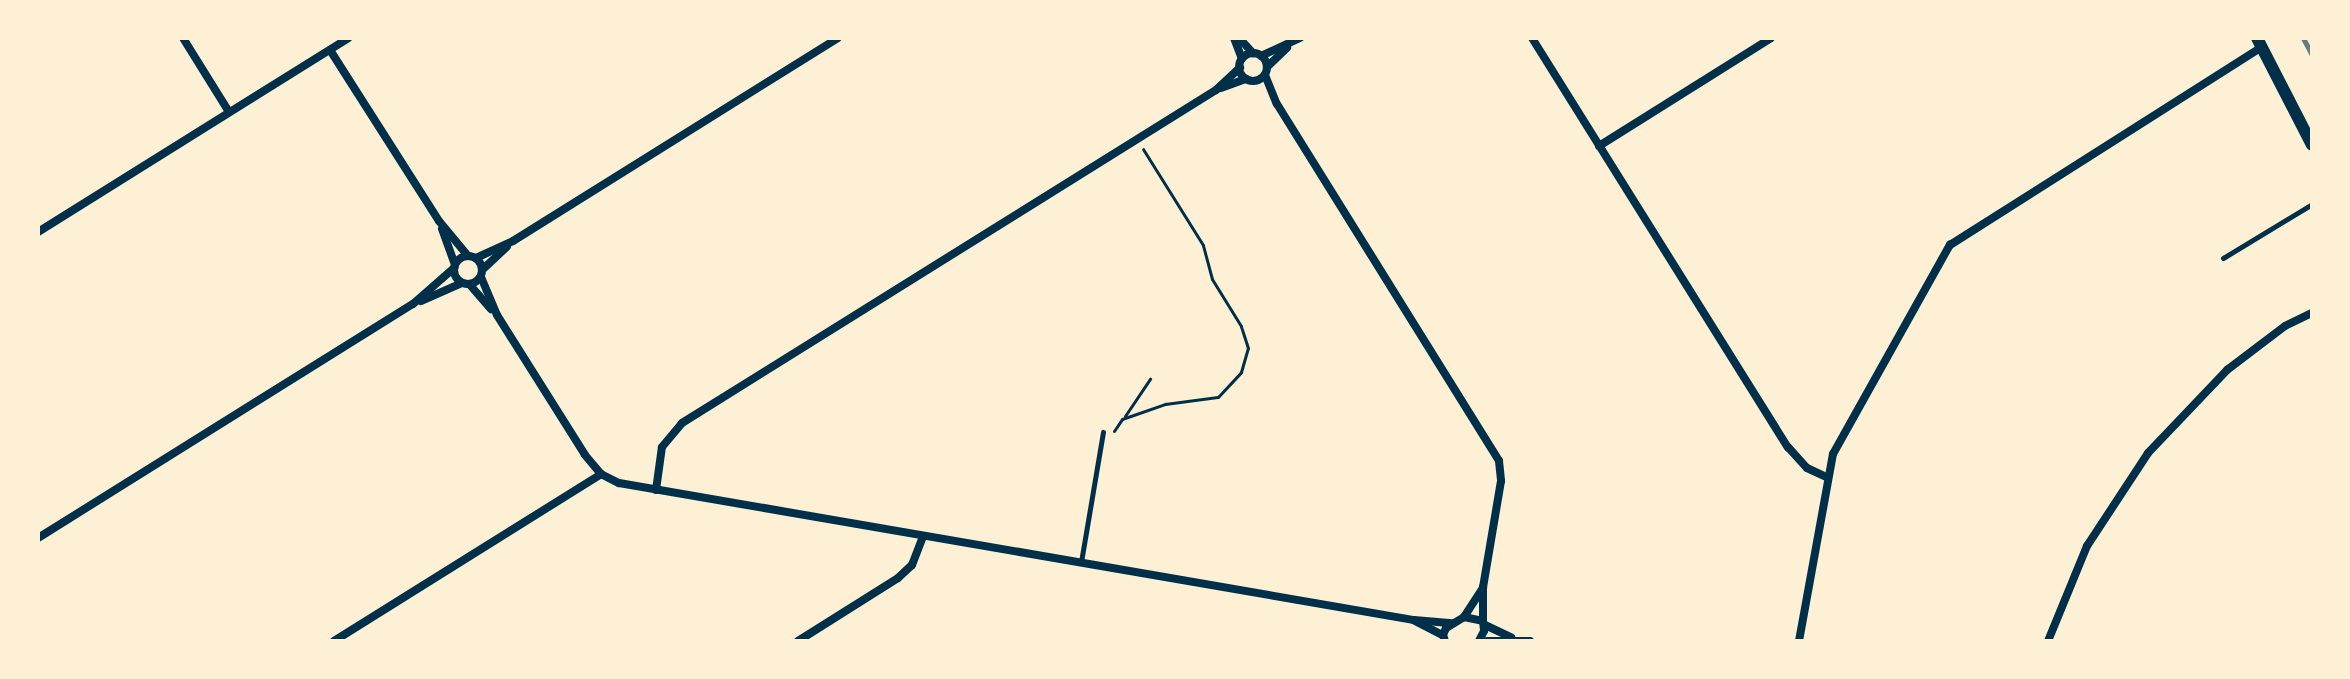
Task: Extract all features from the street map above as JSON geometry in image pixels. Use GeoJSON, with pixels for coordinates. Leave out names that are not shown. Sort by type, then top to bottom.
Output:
{"type":"FeatureCollection","features":[{"type":"Feature","properties":{"kind":"street"},"geometry":{"type":"LineString","coordinates":[[183,38],[229,112]]}},
{"type":"Feature","properties":{"kind":"street"},"geometry":{"type":"LineString","coordinates":[[38,232],[348,38]]}},
{"type":"Feature","properties":{"kind":"street"},"geometry":{"type":"LineString","coordinates":[[38,538],[413,304],[455,266],[513,241],[838,38]]}},
{"type":"Feature","properties":{"kind":"street"},"geometry":{"type":"LineString","coordinates":[[1236,38],[1257,55],[1277,104],[1499,461],[1501,481],[1483,587],[1484,623],[1479,641]]}},
{"type":"Feature","properties":{"kind":"street"},"geometry":{"type":"LineString","coordinates":[[1236,38],[1241,63],[1251,80],[1277,104]]}},
{"type":"Feature","properties":{"kind":"street"},"geometry":{"type":"LineString","coordinates":[[1532,38],[1788,447],[1807,468],[1826,477]]}},
{"type":"Feature","properties":{"kind":"street"},"geometry":{"type":"LineString","coordinates":[[1599,146],[1771,38]]}},
{"type":"Feature","properties":{"kind":"street"},"geometry":{"type":"LineString","coordinates":[[656,490],[662,447],[682,423],[1216,90],[1241,63],[1297,40]]}},
{"type":"Feature","properties":{"kind":"street"},"geometry":{"type":"LineString","coordinates":[[1216,90],[1251,80],[1266,71],[1297,40]]}},
{"type":"Feature","properties":{"kind":"street"},"geometry":{"type":"LineString","coordinates":[[1799,641],[1826,477],[1839,441],[1954,240],[2260,43],[2312,145]]}},
{"type":"Feature","properties":{"kind":"street"},"geometry":{"type":"LineString","coordinates":[[330,50],[439,221],[472,257],[482,274],[497,315],[585,455],[601,474],[619,483],[1414,620],[1452,623],[1464,617],[1483,587]]}},
{"type":"Feature","properties":{"kind":"street"},"geometry":{"type":"LineString","coordinates":[[439,221],[456,277],[497,315]]}},
{"type":"Feature","properties":{"kind":"street"},"geometry":{"type":"LineString","coordinates":[[413,304],[466,284],[482,274],[513,241]]}},
{"type":"Feature","properties":{"kind":"street"},"geometry":{"type":"LineString","coordinates":[[2048,641],[2087,546],[2148,453],[2227,370],[2285,326],[2312,313]]}},
{"type":"Feature","properties":{"kind":"street"},"geometry":{"type":"LineString","coordinates":[[334,641],[601,474]]}},
{"type":"Feature","properties":{"kind":"street"},"geometry":{"type":"LineString","coordinates":[[798,641],[898,578],[912,565],[923,536]]}},
{"type":"Feature","properties":{"kind":"street"},"geometry":{"type":"LineString","coordinates":[[1464,617],[1530,641]]}},
{"type":"Feature","properties":{"kind":"street"},"geometry":{"type":"LineString","coordinates":[[1414,620],[1443,639],[1452,623]]}},
{"type":"Feature","properties":{"kind":"street"},"geometry":{"type":"LineString","coordinates":[[1487,641],[1515,638]]}},
{"type":"Feature","properties":{"kind":"lane"},"geometry":{"type":"LineString","coordinates":[[2223,258],[2312,204]]}},
{"type":"Feature","properties":{"kind":"lane"},"geometry":{"type":"LineString","coordinates":[[1081,563],[1103,432]]}},
{"type":"Feature","properties":{"kind":"path"},"geometry":{"type":"LineString","coordinates":[[1122,419],[1165,404],[1218,397],[1241,372],[1248,348],[1241,326],[1212,279],[1203,245],[1136,140]]}},
{"type":"Feature","properties":{"kind":"path"},"geometry":{"type":"LineString","coordinates":[[1112,438],[1114,428],[1150,379]]}},
{"type":"Feature","properties":{"kind":"railway"},"geometry":{"type":"LineString","coordinates":[[2303,38],[2312,55]]}}]}
